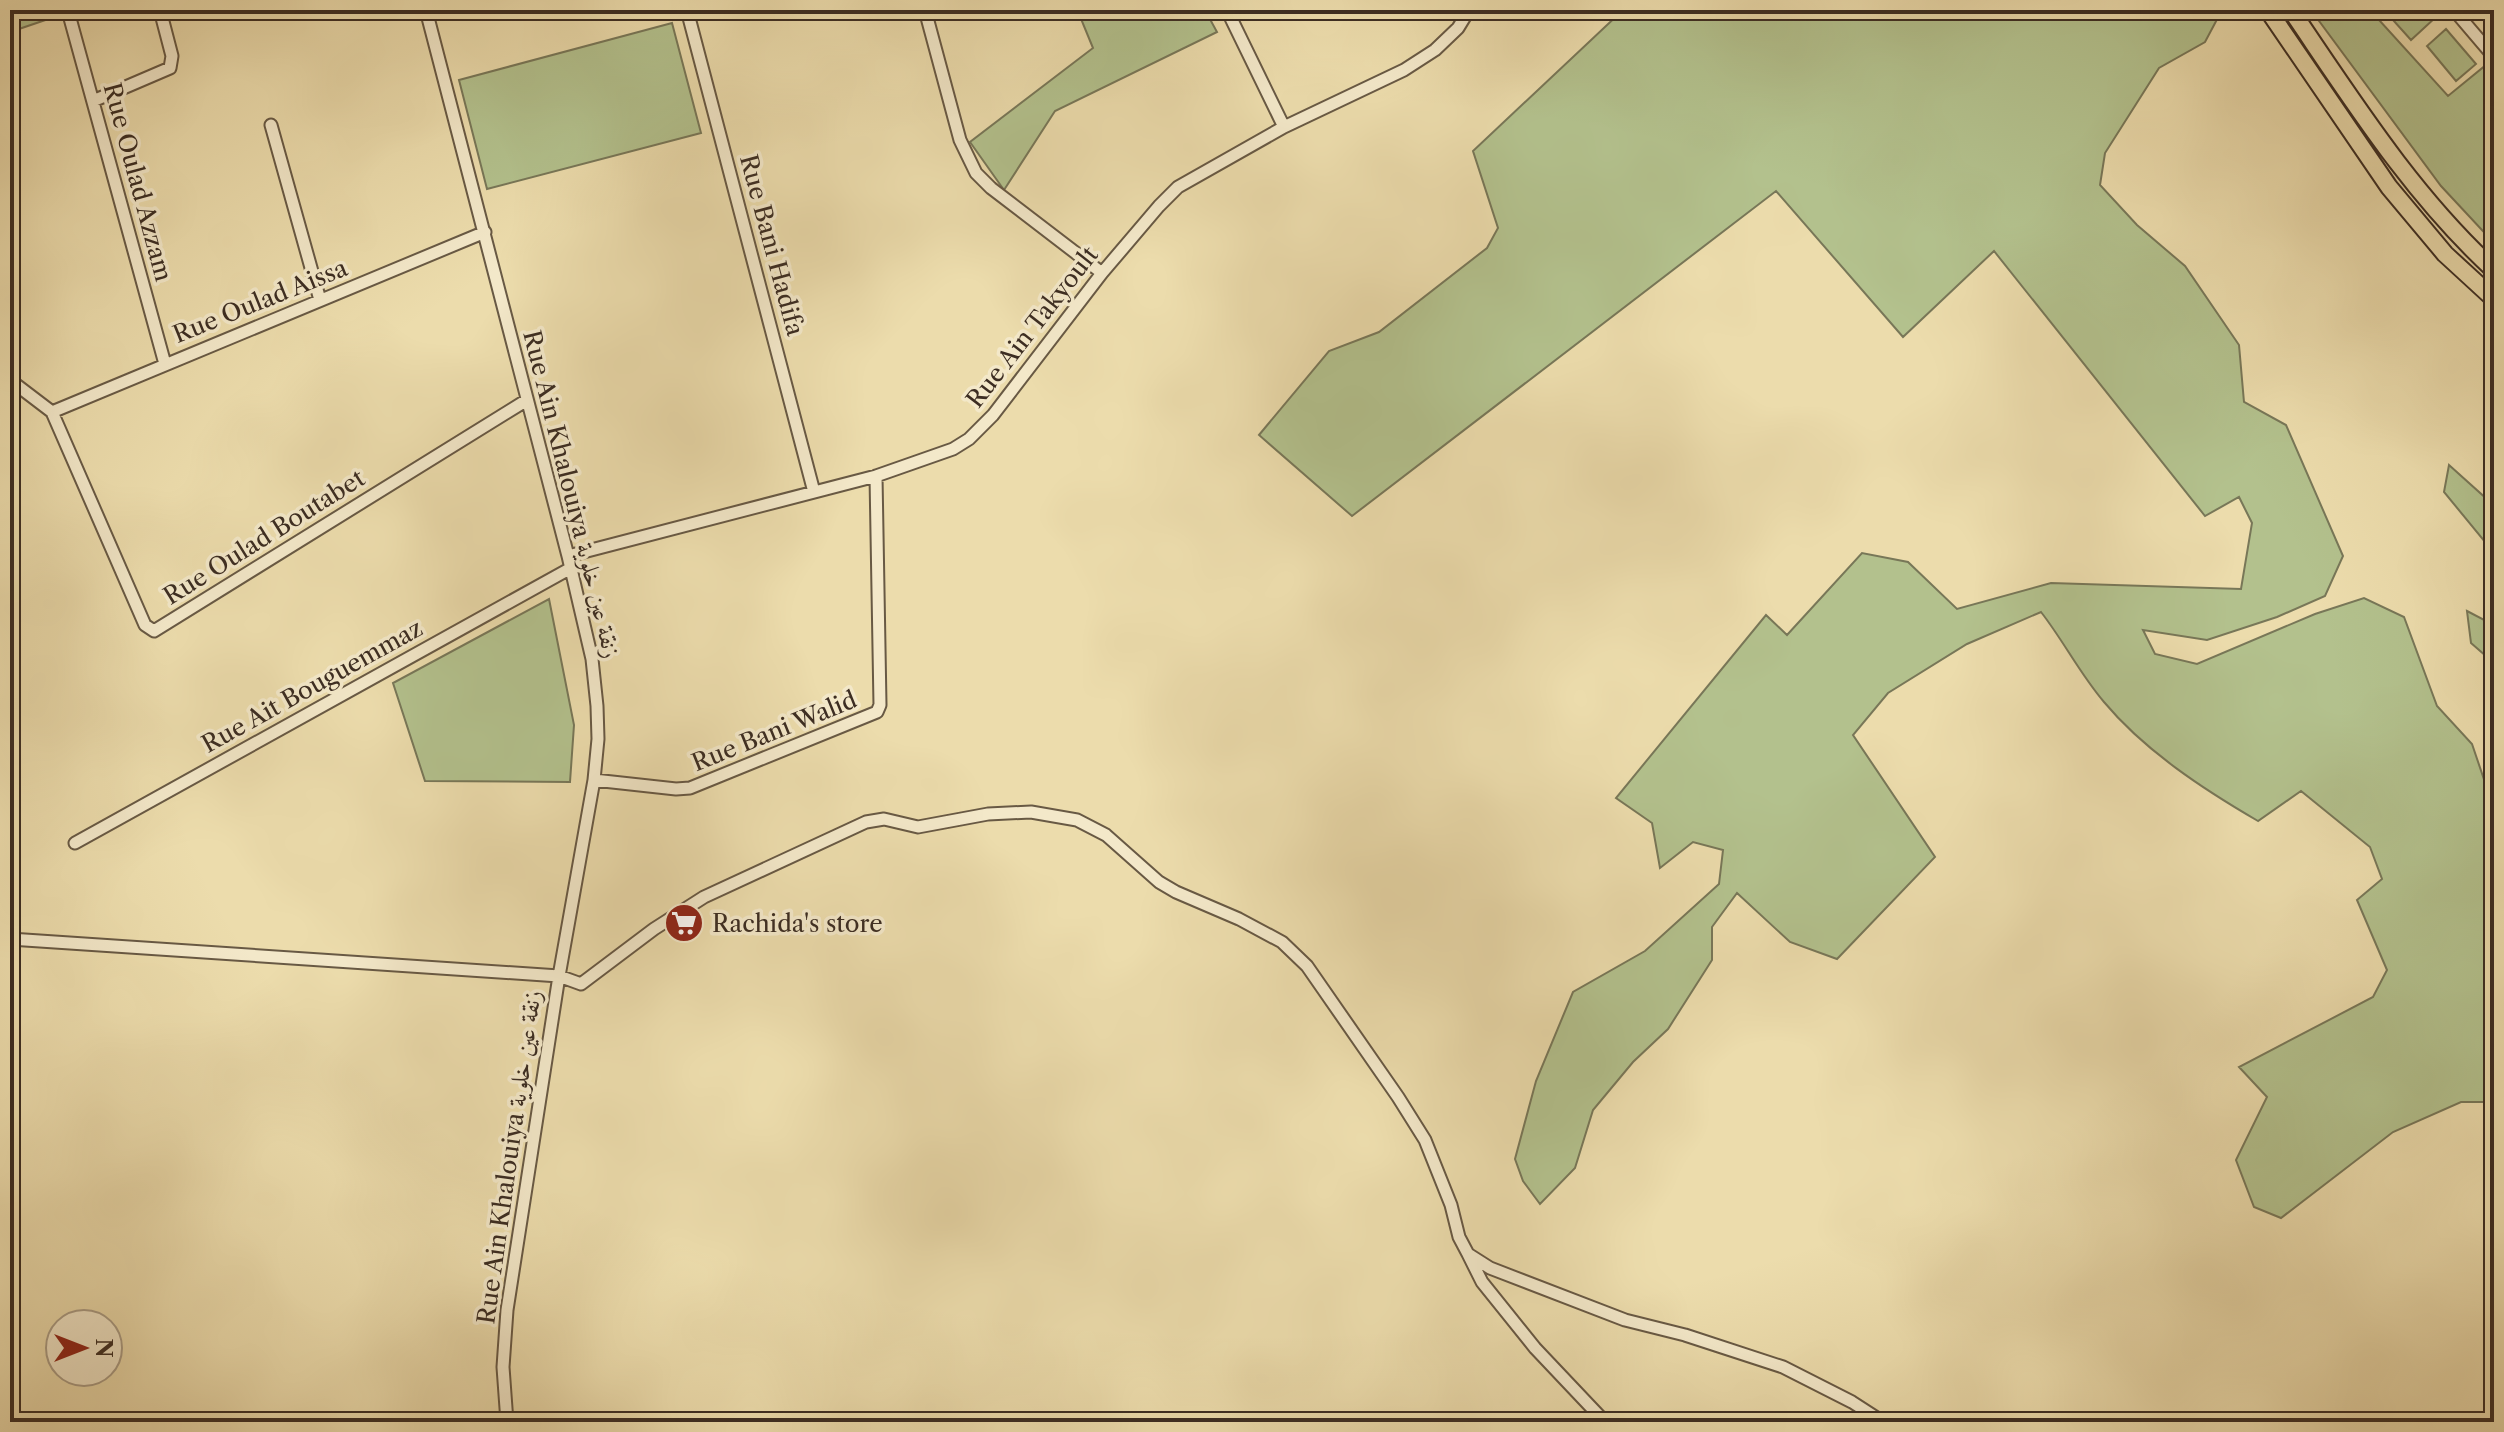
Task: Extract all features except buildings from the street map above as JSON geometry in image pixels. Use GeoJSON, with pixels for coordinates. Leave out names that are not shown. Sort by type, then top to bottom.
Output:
{"type":"FeatureCollection","features":[{"type":"Feature","properties":{"kind":"highway"},"geometry":{"type":"LineString","coordinates":[[2268,10],[2389,187],[2445,254],[2494,299]]}},
{"type":"Feature","properties":{"kind":"highway"},"geometry":{"type":"LineString","coordinates":[[2291,10],[2378,138],[2414,185],[2444,221],[2494,270]]}},
{"type":"Feature","properties":{"kind":"street"},"geometry":{"type":"LineString","coordinates":[[93,101],[168,71],[172,56],[160,10]]}},
{"type":"Feature","properties":{"kind":"street","name":"Rue Ain Khalouiya زنقة عين خلوية"},"geometry":{"type":"LineString","coordinates":[[426,10],[570,562],[593,674],[598,739],[594,780],[559,976],[507,1310],[503,1367],[507,1422]]}},
{"type":"Feature","properties":{"kind":"street","name":"Rue Bani Hadifa"},"geometry":{"type":"LineString","coordinates":[[687,10],[814,492]]}},
{"type":"Feature","properties":{"kind":"street"},"geometry":{"type":"LineString","coordinates":[[925,10],[960,140],[976,173],[991,188],[1102,273]]}},
{"type":"Feature","properties":{"kind":"street"},"geometry":{"type":"LineString","coordinates":[[1227,10],[1284,127]]}},
{"type":"Feature","properties":{"kind":"street","name":"Rue Ain Takyoult"},"geometry":{"type":"LineString","coordinates":[[570,562],[876,476],[953,449],[969,439],[993,415],[1102,273],[1178,187],[1284,127],[1404,70],[1435,50],[1458,28],[1469,10]]}},
{"type":"Feature","properties":{"kind":"street"},"geometry":{"type":"LineString","coordinates":[[2454,10],[2494,57]]}},
{"type":"Feature","properties":{"kind":"street","name":"Rue Oulad Azzam"},"geometry":{"type":"LineString","coordinates":[[68,11],[165,364]]}},
{"type":"Feature","properties":{"kind":"street"},"geometry":{"type":"LineString","coordinates":[[271,125],[320,300]]}},
{"type":"Feature","properties":{"kind":"street","name":"Rue Oulad Aissa"},"geometry":{"type":"LineString","coordinates":[[52,412],[485,232]]}},
{"type":"Feature","properties":{"kind":"street","name":"Rue Oulad Boutabet"},"geometry":{"type":"LineString","coordinates":[[10,380],[52,412],[145,625],[154,631],[527,400]]}},
{"type":"Feature","properties":{"kind":"street","name":"Rue Bani Walid"},"geometry":{"type":"LineString","coordinates":[[594,780],[690,788],[875,714],[880,705],[876,476]]}},
{"type":"Feature","properties":{"kind":"street","name":"Rue Ait Bouguemmaz"},"geometry":{"type":"LineString","coordinates":[[75,843],[570,562]]}},
{"type":"Feature","properties":{"kind":"street"},"geometry":{"type":"LineString","coordinates":[[10,939],[559,976],[581,984],[665,921],[704,897],[866,822],[884,819],[918,827],[988,814],[1018,812],[1077,820],[1106,835],[1159,882],[1282,942],[1307,966],[1425,1140],[1451,1205],[1459,1237],[1477,1276],[1535,1348],[1605,1422]]}},
{"type":"Feature","properties":{"kind":"street"},"geometry":{"type":"LineString","coordinates":[[1468,1254],[1490,1268],[1625,1320],[1685,1335],[1783,1367],[1852,1402],[1883,1422]]}},
{"type":"Feature","properties":{"kind":"green space"},"geometry":{"type":"Polygon","coordinates":[[[10,10],[72,10],[72,11],[10,32],[10,10]]]}},
{"type":"Feature","properties":{"kind":"green space"},"geometry":{"type":"Polygon","coordinates":[[[1088,10],[1205,10],[1217,32],[1055,111],[1004,190],[970,142],[1093,48],[1079,14],[1088,10]]]}},
{"type":"Feature","properties":{"kind":"green space"},"geometry":{"type":"Polygon","coordinates":[[[1623,10],[2222,10],[2205,42],[2159,68],[2105,153],[2100,185],[2137,225],[2185,266],[2239,345],[2244,402],[2286,425],[2343,556],[2325,596],[2277,617],[2207,640],[2143,630],[2155,654],[2197,664],[2315,614],[2364,598],[2404,617],[2437,706],[2472,744],[2494,809],[2494,1102],[2461,1102],[2393,1132],[2281,1218],[2254,1207],[2236,1160],[2267,1097],[2239,1067],[2373,997],[2387,970],[2357,900],[2382,879],[2370,847],[2301,791],[2258,821],[2216,796],[2156,753],[2104,702],[2041,612],[1967,644],[1888,693],[1853,735],[1935,857],[1837,959],[1790,942],[1737,893],[1712,927],[1712,960],[1668,1029],[1633,1062],[1593,1110],[1575,1168],[1540,1204],[1523,1181],[1515,1159],[1536,1081],[1573,992],[1645,951],[1719,884],[1723,850],[1693,842],[1660,868],[1652,823],[1616,798],[1766,615],[1787,635],[1862,553],[1908,562],[1957,609],[2051,583],[2241,589],[2252,523],[2239,497],[2205,516],[1994,251],[1903,337],[1776,191],[1352,516],[1259,435],[1329,351],[1379,332],[1487,248],[1498,228],[1473,151],[1623,10]]]}},
{"type":"Feature","properties":{"kind":"green space"},"geometry":{"type":"Polygon","coordinates":[[[2311,10],[2370,10],[2448,96],[2486,65],[2494,74],[2494,178],[2488,210],[2494,216],[2494,243],[2441,186],[2311,10]]]}},
{"type":"Feature","properties":{"kind":"green space"},"geometry":{"type":"Polygon","coordinates":[[[2384,10],[2429,10],[2436,17],[2411,40],[2384,10]]]}},
{"type":"Feature","properties":{"kind":"green space"},"geometry":{"type":"Polygon","coordinates":[[[672,23],[701,133],[487,189],[459,80],[672,23]]]}},
{"type":"Feature","properties":{"kind":"green space"},"geometry":{"type":"Polygon","coordinates":[[[2446,29],[2476,64],[2456,81],[2427,46],[2446,29]]]}},
{"type":"Feature","properties":{"kind":"green space"},"geometry":{"type":"Polygon","coordinates":[[[2449,465],[2494,502],[2494,558],[2486,543],[2444,492],[2449,465]]]}},
{"type":"Feature","properties":{"kind":"green space"},"geometry":{"type":"Polygon","coordinates":[[[549,599],[574,725],[570,782],[425,781],[393,683],[549,599]]]}},
{"type":"Feature","properties":{"kind":"green space"},"geometry":{"type":"Polygon","coordinates":[[[2467,611],[2494,625],[2494,663],[2471,643],[2467,611]]]}},
{"type":"Feature","properties":{"kind":"place","name":"Rachida's store"},"geometry":{"type":"Point","coordinates":[684,923]}}]}
